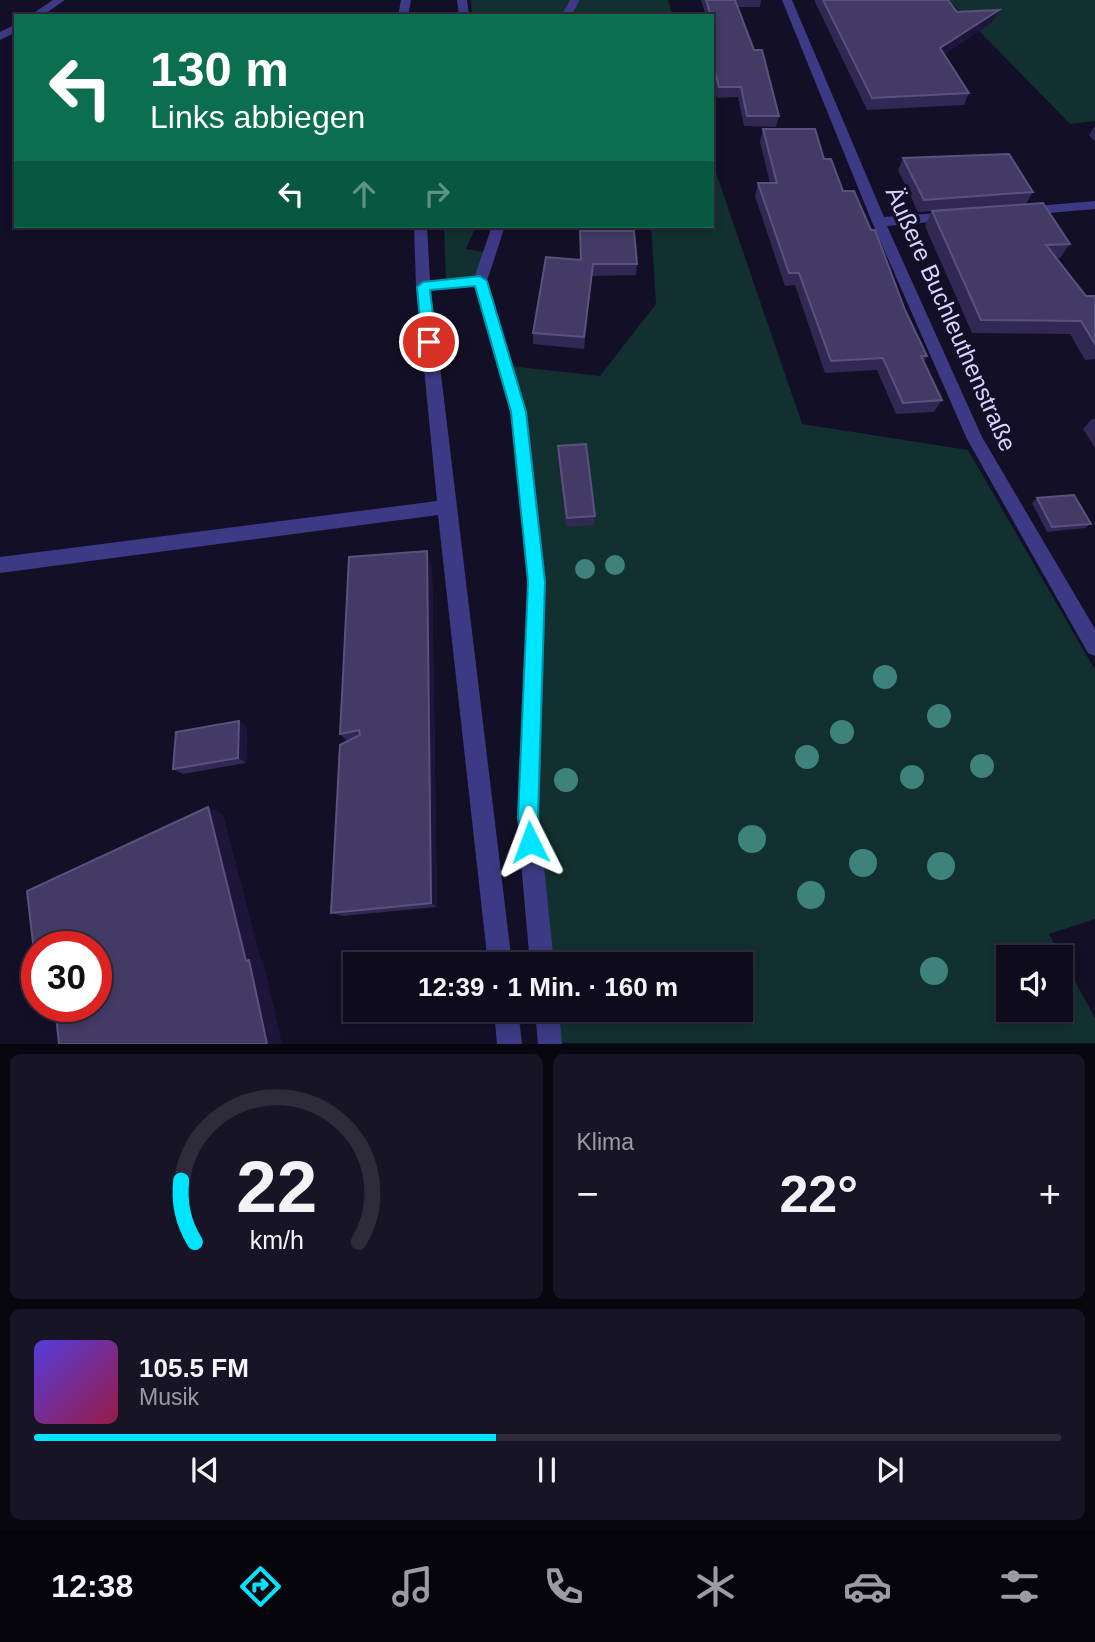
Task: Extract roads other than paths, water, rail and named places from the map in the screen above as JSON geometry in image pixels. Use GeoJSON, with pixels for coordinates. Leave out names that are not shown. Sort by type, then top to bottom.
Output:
{"type":"FeatureCollection","features":[{"type":"Feature","properties":{"kind":"street"},"geometry":{"type":"LineString","coordinates":[[37,14],[60,0]]}},
{"type":"Feature","properties":{"kind":"street","name":"Äußere Buchleuthenstraße"},"geometry":{"type":"LineString","coordinates":[[787,0],[878,222],[975,439],[1095,647]]}},
{"type":"Feature","properties":{"kind":"street"},"geometry":{"type":"LineString","coordinates":[[1014,212],[1095,205]]}},
{"type":"Feature","properties":{"kind":"street"},"geometry":{"type":"LineString","coordinates":[[878,222],[960,216]]}},
{"type":"Feature","properties":{"kind":"street"},"geometry":{"type":"LineString","coordinates":[[420,228],[423,287],[446,507],[499,952]]}},
{"type":"Feature","properties":{"kind":"street"},"geometry":{"type":"LineString","coordinates":[[497,228],[480,281],[519,412],[537,582],[528,817],[541,952]]}},
{"type":"Feature","properties":{"kind":"street"},"geometry":{"type":"LineString","coordinates":[[423,287],[480,281]]}},
{"type":"Feature","properties":{"kind":"street"},"geometry":{"type":"LineString","coordinates":[[0,565],[446,507]]}},
{"type":"Feature","properties":{"kind":"street"},"geometry":{"type":"LineString","coordinates":[[507,1022],[510,1044]]}},
{"type":"Feature","properties":{"kind":"street"},"geometry":{"type":"LineString","coordinates":[[548,1022],[550,1044]]}}]}
